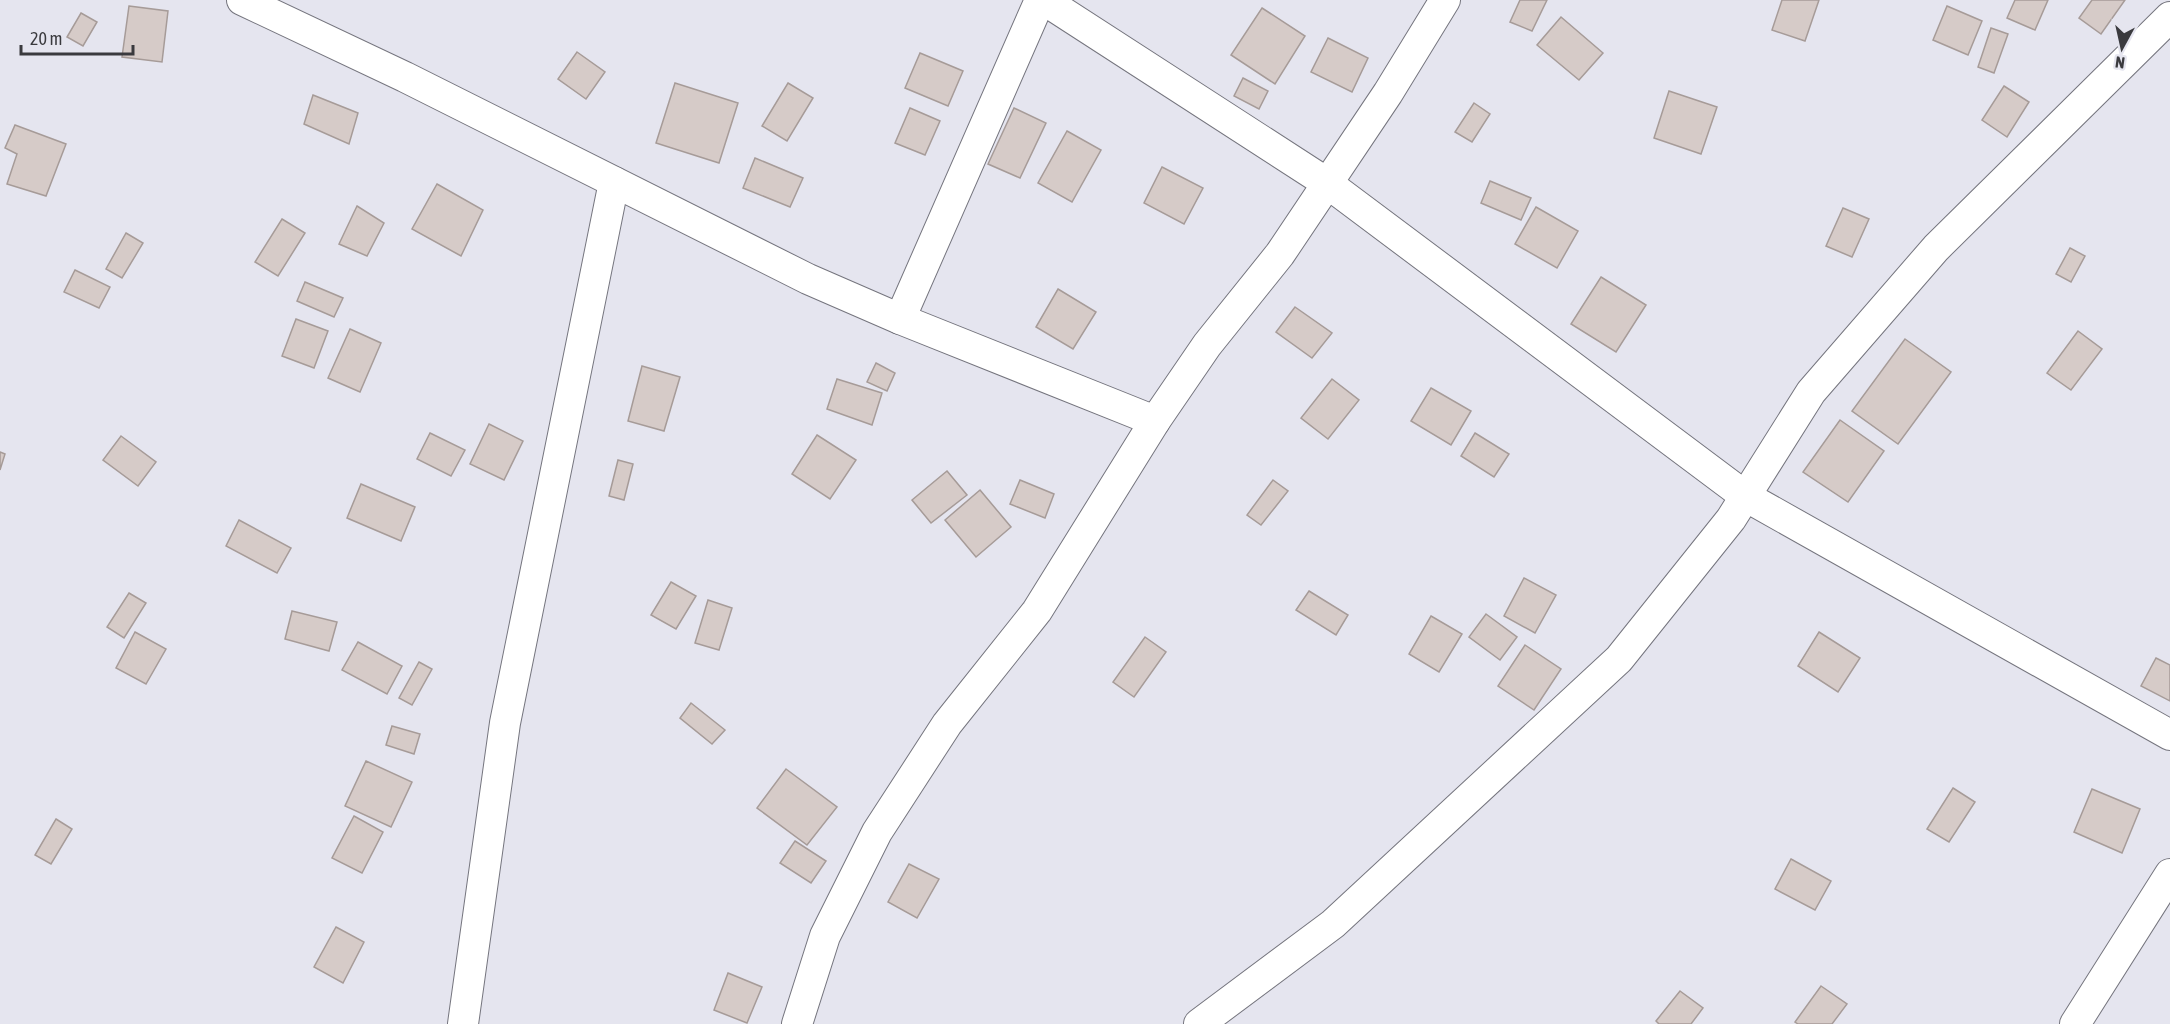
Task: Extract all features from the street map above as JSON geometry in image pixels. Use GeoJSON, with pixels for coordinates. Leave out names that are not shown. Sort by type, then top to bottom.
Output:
{"type":"FeatureCollection","features":[{"type":"Feature","properties":{"kind":"street"},"geometry":{"type":"LineString","coordinates":[[242,0],[808,279],[900,319],[1155,421]]}},
{"type":"Feature","properties":{"kind":"street"},"geometry":{"type":"LineString","coordinates":[[900,319],[1042,0],[1327,183],[1745,496],[2170,735]]}},
{"type":"Feature","properties":{"kind":"street"},"geometry":{"type":"LineString","coordinates":[[797,1024],[825,936],[877,832],[946,724],[1037,611],[1155,421],[1207,345],[1280,254],[1388,93],[1445,0]]}},
{"type":"Feature","properties":{"kind":"street"},"geometry":{"type":"LineString","coordinates":[[1198,1024],[1333,924],[1619,659],[1731,519],[1811,392],[1936,248],[2170,17]]}},
{"type":"Feature","properties":{"kind":"street"},"geometry":{"type":"LineString","coordinates":[[463,1024],[505,723],[614,182]]}},
{"type":"Feature","properties":{"kind":"street"},"geometry":{"type":"LineString","coordinates":[[2075,1024],[2170,874]]}},
{"type":"Feature","properties":{"kind":"building"},"geometry":{"type":"Polygon","coordinates":[[[1520,0],[1547,0],[1532,31],[1510,22],[1520,0]]]}},
{"type":"Feature","properties":{"kind":"building"},"geometry":{"type":"Polygon","coordinates":[[[1782,0],[1819,0],[1805,41],[1772,30],[1782,0]]]}},
{"type":"Feature","properties":{"kind":"building"},"geometry":{"type":"Polygon","coordinates":[[[2015,0],[2048,0],[2035,30],[2007,18],[2015,0]]]}},
{"type":"Feature","properties":{"kind":"building"},"geometry":{"type":"Polygon","coordinates":[[[2092,0],[2125,0],[2101,34],[2079,18],[2092,0]]]}},
{"type":"Feature","properties":{"kind":"building"},"geometry":{"type":"Polygon","coordinates":[[[129,6],[168,11],[162,62],[122,57],[129,6]]]}},
{"type":"Feature","properties":{"kind":"building"},"geometry":{"type":"Polygon","coordinates":[[[1947,6],[1982,21],[1968,55],[1933,40],[1947,6]]]}},
{"type":"Feature","properties":{"kind":"building"},"geometry":{"type":"Polygon","coordinates":[[[1262,8],[1305,36],[1275,84],[1231,55],[1262,8]]]}},
{"type":"Feature","properties":{"kind":"building"},"geometry":{"type":"Polygon","coordinates":[[[81,13],[97,22],[83,46],[67,37],[81,13]]]}},
{"type":"Feature","properties":{"kind":"building"},"geometry":{"type":"Polygon","coordinates":[[[1561,17],[1603,53],[1579,80],[1537,45],[1561,17]]]}},
{"type":"Feature","properties":{"kind":"building"},"geometry":{"type":"Polygon","coordinates":[[[1991,28],[2008,34],[1994,73],[1978,67],[1991,28]]]}},
{"type":"Feature","properties":{"kind":"building"},"geometry":{"type":"Polygon","coordinates":[[[1328,38],[1368,58],[1352,92],[1311,72],[1328,38]]]}},
{"type":"Feature","properties":{"kind":"building"},"geometry":{"type":"Polygon","coordinates":[[[577,52],[605,72],[586,99],[558,79],[577,52]]]}},
{"type":"Feature","properties":{"kind":"building"},"geometry":{"type":"Polygon","coordinates":[[[920,53],[963,71],[948,106],[905,88],[920,53]]]}},
{"type":"Feature","properties":{"kind":"building"},"geometry":{"type":"Polygon","coordinates":[[[1243,78],[1268,91],[1259,109],[1234,96],[1243,78]]]}},
{"type":"Feature","properties":{"kind":"building"},"geometry":{"type":"Polygon","coordinates":[[[675,83],[738,103],[719,163],[656,143],[675,83]]]}},
{"type":"Feature","properties":{"kind":"building"},"geometry":{"type":"Polygon","coordinates":[[[788,83],[813,98],[787,141],[762,126],[788,83]]]}},
{"type":"Feature","properties":{"kind":"building"},"geometry":{"type":"Polygon","coordinates":[[[2004,86],[2029,102],[2007,137],[1982,120],[2004,86]]]}},
{"type":"Feature","properties":{"kind":"building"},"geometry":{"type":"Polygon","coordinates":[[[1669,91],[1717,107],[1701,154],[1654,138],[1669,91]]]}},
{"type":"Feature","properties":{"kind":"building"},"geometry":{"type":"Polygon","coordinates":[[[313,95],[358,113],[349,144],[304,124],[313,95]]]}},
{"type":"Feature","properties":{"kind":"building"},"geometry":{"type":"Polygon","coordinates":[[[1474,103],[1490,114],[1472,142],[1455,132],[1474,103]]]}},
{"type":"Feature","properties":{"kind":"building"},"geometry":{"type":"Polygon","coordinates":[[[910,108],[940,121],[925,155],[895,143],[910,108]]]}},
{"type":"Feature","properties":{"kind":"building"},"geometry":{"type":"Polygon","coordinates":[[[1014,108],[1046,123],[1020,178],[988,164],[1014,108]]]}},
{"type":"Feature","properties":{"kind":"building"},"geometry":{"type":"Polygon","coordinates":[[[15,125],[66,144],[46,196],[7,184],[17,154],[5,148],[15,125]]]}},
{"type":"Feature","properties":{"kind":"building"},"geometry":{"type":"Polygon","coordinates":[[[1067,131],[1101,150],[1072,202],[1038,183],[1067,131]]]}},
{"type":"Feature","properties":{"kind":"building"},"geometry":{"type":"Polygon","coordinates":[[[755,158],[803,178],[790,207],[743,188],[755,158]]]}},
{"type":"Feature","properties":{"kind":"building"},"geometry":{"type":"Polygon","coordinates":[[[1162,167],[1203,188],[1184,224],[1144,203],[1162,167]]]}},
{"type":"Feature","properties":{"kind":"building"},"geometry":{"type":"Polygon","coordinates":[[[1490,181],[1531,198],[1521,220],[1481,203],[1490,181]]]}},
{"type":"Feature","properties":{"kind":"building"},"geometry":{"type":"Polygon","coordinates":[[[437,184],[483,210],[461,256],[412,229],[437,184]]]}},
{"type":"Feature","properties":{"kind":"building"},"geometry":{"type":"Polygon","coordinates":[[[357,206],[384,223],[367,256],[339,244],[357,206]]]}},
{"type":"Feature","properties":{"kind":"building"},"geometry":{"type":"Polygon","coordinates":[[[1536,207],[1578,231],[1557,268],[1515,244],[1536,207]]]}},
{"type":"Feature","properties":{"kind":"building"},"geometry":{"type":"Polygon","coordinates":[[[1843,208],[1869,219],[1852,257],[1826,246],[1843,208]]]}},
{"type":"Feature","properties":{"kind":"building"},"geometry":{"type":"Polygon","coordinates":[[[282,219],[305,233],[278,276],[255,262],[282,219]]]}},
{"type":"Feature","properties":{"kind":"building"},"geometry":{"type":"Polygon","coordinates":[[[126,233],[143,243],[122,278],[106,269],[126,233]]]}},
{"type":"Feature","properties":{"kind":"building"},"geometry":{"type":"Polygon","coordinates":[[[2070,248],[2085,256],[2071,282],[2056,274],[2070,248]]]}},
{"type":"Feature","properties":{"kind":"building"},"geometry":{"type":"Polygon","coordinates":[[[75,270],[110,287],[99,308],[64,292],[75,270]]]}},
{"type":"Feature","properties":{"kind":"building"},"geometry":{"type":"Polygon","coordinates":[[[1601,277],[1646,305],[1616,352],[1571,324],[1601,277]]]}},
{"type":"Feature","properties":{"kind":"building"},"geometry":{"type":"Polygon","coordinates":[[[305,282],[343,298],[334,317],[297,301],[305,282]]]}},
{"type":"Feature","properties":{"kind":"building"},"geometry":{"type":"Polygon","coordinates":[[[1058,289],[1096,312],[1073,349],[1036,327],[1058,289]]]}},
{"type":"Feature","properties":{"kind":"building"},"geometry":{"type":"Polygon","coordinates":[[[1295,307],[1332,333],[1312,358],[1276,332],[1295,307]]]}},
{"type":"Feature","properties":{"kind":"building"},"geometry":{"type":"Polygon","coordinates":[[[296,319],[328,331],[314,368],[282,356],[296,319]]]}},
{"type":"Feature","properties":{"kind":"building"},"geometry":{"type":"Polygon","coordinates":[[[350,329],[381,343],[360,392],[328,378],[350,329]]]}},
{"type":"Feature","properties":{"kind":"building"},"geometry":{"type":"Polygon","coordinates":[[[2078,331],[2102,349],[2071,390],[2047,373],[2078,331]]]}},
{"type":"Feature","properties":{"kind":"building"},"geometry":{"type":"Polygon","coordinates":[[[1905,339],[1951,372],[1898,444],[1852,411],[1905,339]]]}},
{"type":"Feature","properties":{"kind":"building"},"geometry":{"type":"Polygon","coordinates":[[[876,363],[895,373],[887,391],[867,382],[876,363]]]}},
{"type":"Feature","properties":{"kind":"building"},"geometry":{"type":"Polygon","coordinates":[[[642,366],[680,377],[664,431],[628,421],[642,366]]]}},
{"type":"Feature","properties":{"kind":"building"},"geometry":{"type":"Polygon","coordinates":[[[837,379],[882,393],[872,425],[827,409],[837,379]]]}},
{"type":"Feature","properties":{"kind":"building"},"geometry":{"type":"Polygon","coordinates":[[[1332,379],[1359,400],[1328,439],[1301,418],[1332,379]]]}},
{"type":"Feature","properties":{"kind":"building"},"geometry":{"type":"Polygon","coordinates":[[[1431,388],[1471,411],[1451,445],[1411,421],[1431,388]]]}},
{"type":"Feature","properties":{"kind":"building"},"geometry":{"type":"Polygon","coordinates":[[[1840,420],[1884,451],[1848,502],[1803,472],[1840,420]]]}},
{"type":"Feature","properties":{"kind":"building"},"geometry":{"type":"Polygon","coordinates":[[[489,424],[523,441],[504,480],[470,464],[489,424]]]}},
{"type":"Feature","properties":{"kind":"building"},"geometry":{"type":"Polygon","coordinates":[[[430,433],[465,450],[451,476],[417,459],[430,433]]]}},
{"type":"Feature","properties":{"kind":"building"},"geometry":{"type":"Polygon","coordinates":[[[1475,433],[1509,454],[1494,477],[1461,456],[1475,433]]]}},
{"type":"Feature","properties":{"kind":"building"},"geometry":{"type":"Polygon","coordinates":[[[817,435],[856,460],[830,499],[792,474],[817,435]]]}},
{"type":"Feature","properties":{"kind":"building"},"geometry":{"type":"Polygon","coordinates":[[[121,436],[156,462],[138,486],[103,460],[121,436]]]}},
{"type":"Feature","properties":{"kind":"building"},"geometry":{"type":"Polygon","coordinates":[[[0,452],[5,454],[0,470],[0,452]]]}},
{"type":"Feature","properties":{"kind":"building"},"geometry":{"type":"Polygon","coordinates":[[[618,460],[633,464],[624,500],[609,496],[618,460]]]}},
{"type":"Feature","properties":{"kind":"building"},"geometry":{"type":"Polygon","coordinates":[[[947,471],[967,495],[931,523],[912,500],[947,471]]]}},
{"type":"Feature","properties":{"kind":"building"},"geometry":{"type":"Polygon","coordinates":[[[1020,480],[1054,494],[1045,518],[1010,504],[1020,480]]]}},
{"type":"Feature","properties":{"kind":"building"},"geometry":{"type":"Polygon","coordinates":[[[1273,480],[1288,491],[1261,525],[1247,515],[1273,480]]]}},
{"type":"Feature","properties":{"kind":"building"},"geometry":{"type":"Polygon","coordinates":[[[361,484],[415,507],[401,541],[347,518],[361,484]]]}},
{"type":"Feature","properties":{"kind":"building"},"geometry":{"type":"Polygon","coordinates":[[[980,490],[1011,527],[976,557],[945,520],[980,490]]]}},
{"type":"Feature","properties":{"kind":"building"},"geometry":{"type":"Polygon","coordinates":[[[239,520],[291,548],[277,573],[226,546],[239,520]]]}},
{"type":"Feature","properties":{"kind":"building"},"geometry":{"type":"Polygon","coordinates":[[[1524,578],[1556,595],[1535,633],[1504,616],[1524,578]]]}},
{"type":"Feature","properties":{"kind":"building"},"geometry":{"type":"Polygon","coordinates":[[[671,582],[696,596],[676,629],[651,615],[671,582]]]}},
{"type":"Feature","properties":{"kind":"building"},"geometry":{"type":"Polygon","coordinates":[[[1309,591],[1348,615],[1336,635],[1296,610],[1309,591]]]}},
{"type":"Feature","properties":{"kind":"building"},"geometry":{"type":"Polygon","coordinates":[[[129,593],[146,603],[124,638],[107,627],[129,593]]]}},
{"type":"Feature","properties":{"kind":"building"},"geometry":{"type":"Polygon","coordinates":[[[708,600],[732,608],[719,650],[695,643],[708,600]]]}},
{"type":"Feature","properties":{"kind":"building"},"geometry":{"type":"Polygon","coordinates":[[[292,611],[337,622],[329,651],[285,639],[292,611]]]}},
{"type":"Feature","properties":{"kind":"building"},"geometry":{"type":"Polygon","coordinates":[[[1486,614],[1517,637],[1500,660],[1469,637],[1486,614]]]}},
{"type":"Feature","properties":{"kind":"building"},"geometry":{"type":"Polygon","coordinates":[[[1431,616],[1462,634],[1439,672],[1409,654],[1431,616]]]}},
{"type":"Feature","properties":{"kind":"building"},"geometry":{"type":"Polygon","coordinates":[[[135,632],[166,649],[146,684],[116,668],[135,632]]]}},
{"type":"Feature","properties":{"kind":"building"},"geometry":{"type":"Polygon","coordinates":[[[1819,632],[1860,658],[1838,692],[1798,666],[1819,632]]]}},
{"type":"Feature","properties":{"kind":"building"},"geometry":{"type":"Polygon","coordinates":[[[1145,637],[1166,652],[1134,697],[1113,682],[1145,637]]]}},
{"type":"Feature","properties":{"kind":"building"},"geometry":{"type":"Polygon","coordinates":[[[358,642],[402,666],[387,694],[342,670],[358,642]]]}},
{"type":"Feature","properties":{"kind":"building"},"geometry":{"type":"Polygon","coordinates":[[[1525,645],[1561,669],[1534,710],[1498,686],[1525,645]]]}},
{"type":"Feature","properties":{"kind":"building"},"geometry":{"type":"Polygon","coordinates":[[[2156,658],[2170,665],[2170,701],[2141,686],[2156,658]]]}},
{"type":"Feature","properties":{"kind":"building"},"geometry":{"type":"Polygon","coordinates":[[[419,662],[432,669],[412,705],[399,698],[419,662]]]}},
{"type":"Feature","properties":{"kind":"building"},"geometry":{"type":"Polygon","coordinates":[[[691,703],[725,730],[712,744],[680,718],[691,703]]]}},
{"type":"Feature","properties":{"kind":"building"},"geometry":{"type":"Polygon","coordinates":[[[392,726],[420,734],[414,754],[386,745],[392,726]]]}},
{"type":"Feature","properties":{"kind":"building"},"geometry":{"type":"Polygon","coordinates":[[[366,761],[412,782],[391,827],[345,806],[366,761]]]}},
{"type":"Feature","properties":{"kind":"building"},"geometry":{"type":"Polygon","coordinates":[[[786,769],[837,807],[807,845],[757,808],[786,769]]]}},
{"type":"Feature","properties":{"kind":"building"},"geometry":{"type":"Polygon","coordinates":[[[1953,788],[1975,802],[1949,842],[1927,829],[1953,788]]]}},
{"type":"Feature","properties":{"kind":"building"},"geometry":{"type":"Polygon","coordinates":[[[2092,789],[2140,809],[2122,853],[2074,832],[2092,789]]]}},
{"type":"Feature","properties":{"kind":"building"},"geometry":{"type":"Polygon","coordinates":[[[354,816],[383,832],[362,873],[332,858],[354,816]]]}},
{"type":"Feature","properties":{"kind":"building"},"geometry":{"type":"Polygon","coordinates":[[[56,819],[72,829],[51,864],[35,855],[56,819]]]}},
{"type":"Feature","properties":{"kind":"building"},"geometry":{"type":"Polygon","coordinates":[[[795,841],[826,861],[811,883],[780,863],[795,841]]]}},
{"type":"Feature","properties":{"kind":"building"},"geometry":{"type":"Polygon","coordinates":[[[1791,859],[1831,881],[1815,910],[1775,889],[1791,859]]]}},
{"type":"Feature","properties":{"kind":"building"},"geometry":{"type":"Polygon","coordinates":[[[909,864],[939,879],[917,918],[888,902],[909,864]]]}},
{"type":"Feature","properties":{"kind":"building"},"geometry":{"type":"Polygon","coordinates":[[[336,927],[364,942],[343,983],[314,967],[336,927]]]}},
{"type":"Feature","properties":{"kind":"building"},"geometry":{"type":"Polygon","coordinates":[[[728,973],[762,987],[747,1023],[714,1010],[728,973]]]}},
{"type":"Feature","properties":{"kind":"building"},"geometry":{"type":"Polygon","coordinates":[[[1821,986],[1847,1004],[1832,1024],[1798,1024],[1795,1022],[1821,986]]]}},
{"type":"Feature","properties":{"kind":"building"},"geometry":{"type":"Polygon","coordinates":[[[1680,991],[1703,1008],[1691,1024],[1659,1024],[1656,1021],[1680,991]]]}}]}
